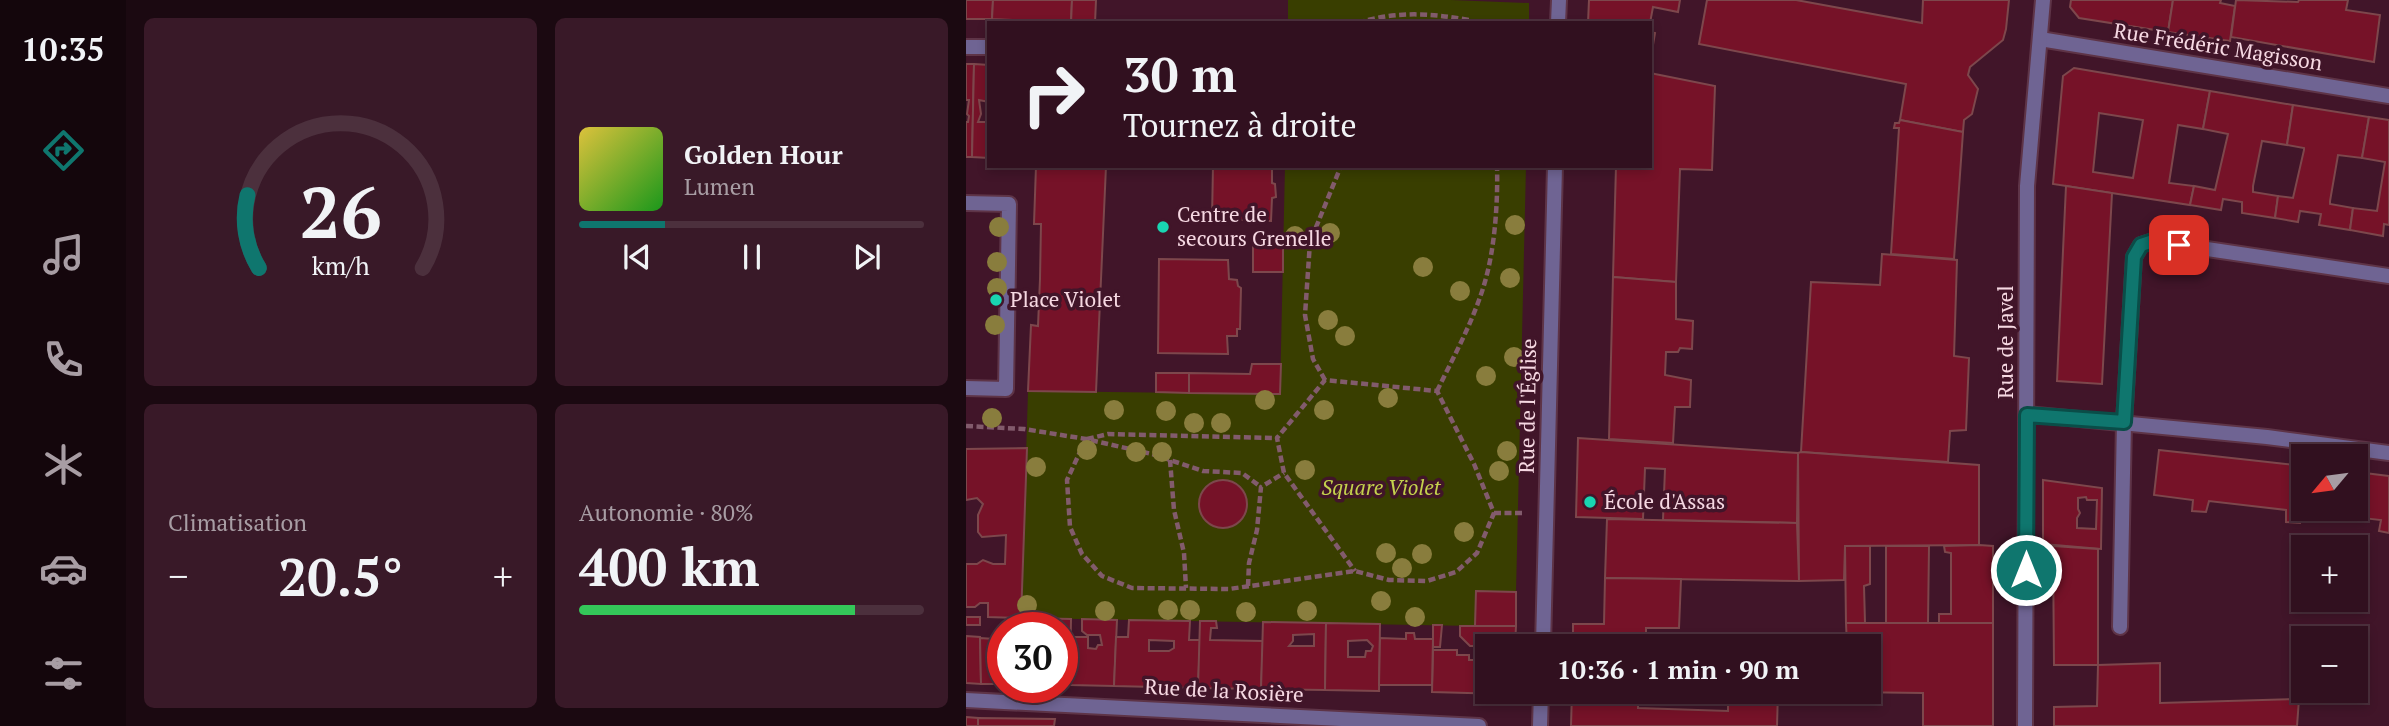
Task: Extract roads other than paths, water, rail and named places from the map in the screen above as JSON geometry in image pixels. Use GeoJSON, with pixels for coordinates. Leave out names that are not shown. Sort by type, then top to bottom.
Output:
{"type":"FeatureCollection","features":[{"type":"Feature","properties":{"kind":"street"},"geometry":{"type":"LineString","coordinates":[[1558,21],[1559,0]]}},
{"type":"Feature","properties":{"kind":"street","name":"Rue de Javel"},"geometry":{"type":"LineString","coordinates":[[2025,726],[2027,186],[2043,0]]}},
{"type":"Feature","properties":{"kind":"street","name":"Rue Frédéric Magisson"},"geometry":{"type":"LineString","coordinates":[[2040,39],[2389,96]]}},
{"type":"Feature","properties":{"kind":"street"},"geometry":{"type":"LineString","coordinates":[[966,47],[987,47]]}},
{"type":"Feature","properties":{"kind":"street","name":"Rue de l'Église"},"geometry":{"type":"LineString","coordinates":[[1543,634],[1555,168]]}},
{"type":"Feature","properties":{"kind":"street"},"geometry":{"type":"LineString","coordinates":[[966,204],[1009,204],[1006,389],[966,388]]}},
{"type":"Feature","properties":{"kind":"street"},"geometry":{"type":"LineString","coordinates":[[2120,627],[2124,422],[2134,257],[2141,245],[2153,241],[2389,276]]}},
{"type":"Feature","properties":{"kind":"street"},"geometry":{"type":"LineString","coordinates":[[2027,415],[2124,422],[2389,453]]}},
{"type":"Feature","properties":{"kind":"street","name":"Rue de la Rosière"},"geometry":{"type":"LineString","coordinates":[[966,700],[1479,726]]}},
{"type":"Feature","properties":{"kind":"street"},"geometry":{"type":"LineString","coordinates":[[1540,726],[1541,704]]}},
{"type":"Feature","properties":{"kind":"place","name":"Centre de secours Grenelle"},"geometry":{"type":"Point","coordinates":[1163,227]}},
{"type":"Feature","properties":{"kind":"place","name":"Place Violet"},"geometry":{"type":"Point","coordinates":[996,300]}},
{"type":"Feature","properties":{"kind":"place","name":"École d'Assas"},"geometry":{"type":"Point","coordinates":[1590,502]}},
{"type":"Feature","properties":{"kind":"park label","name":"Square Violet"},"geometry":{"type":"Point","coordinates":[1381,488]}}]}
